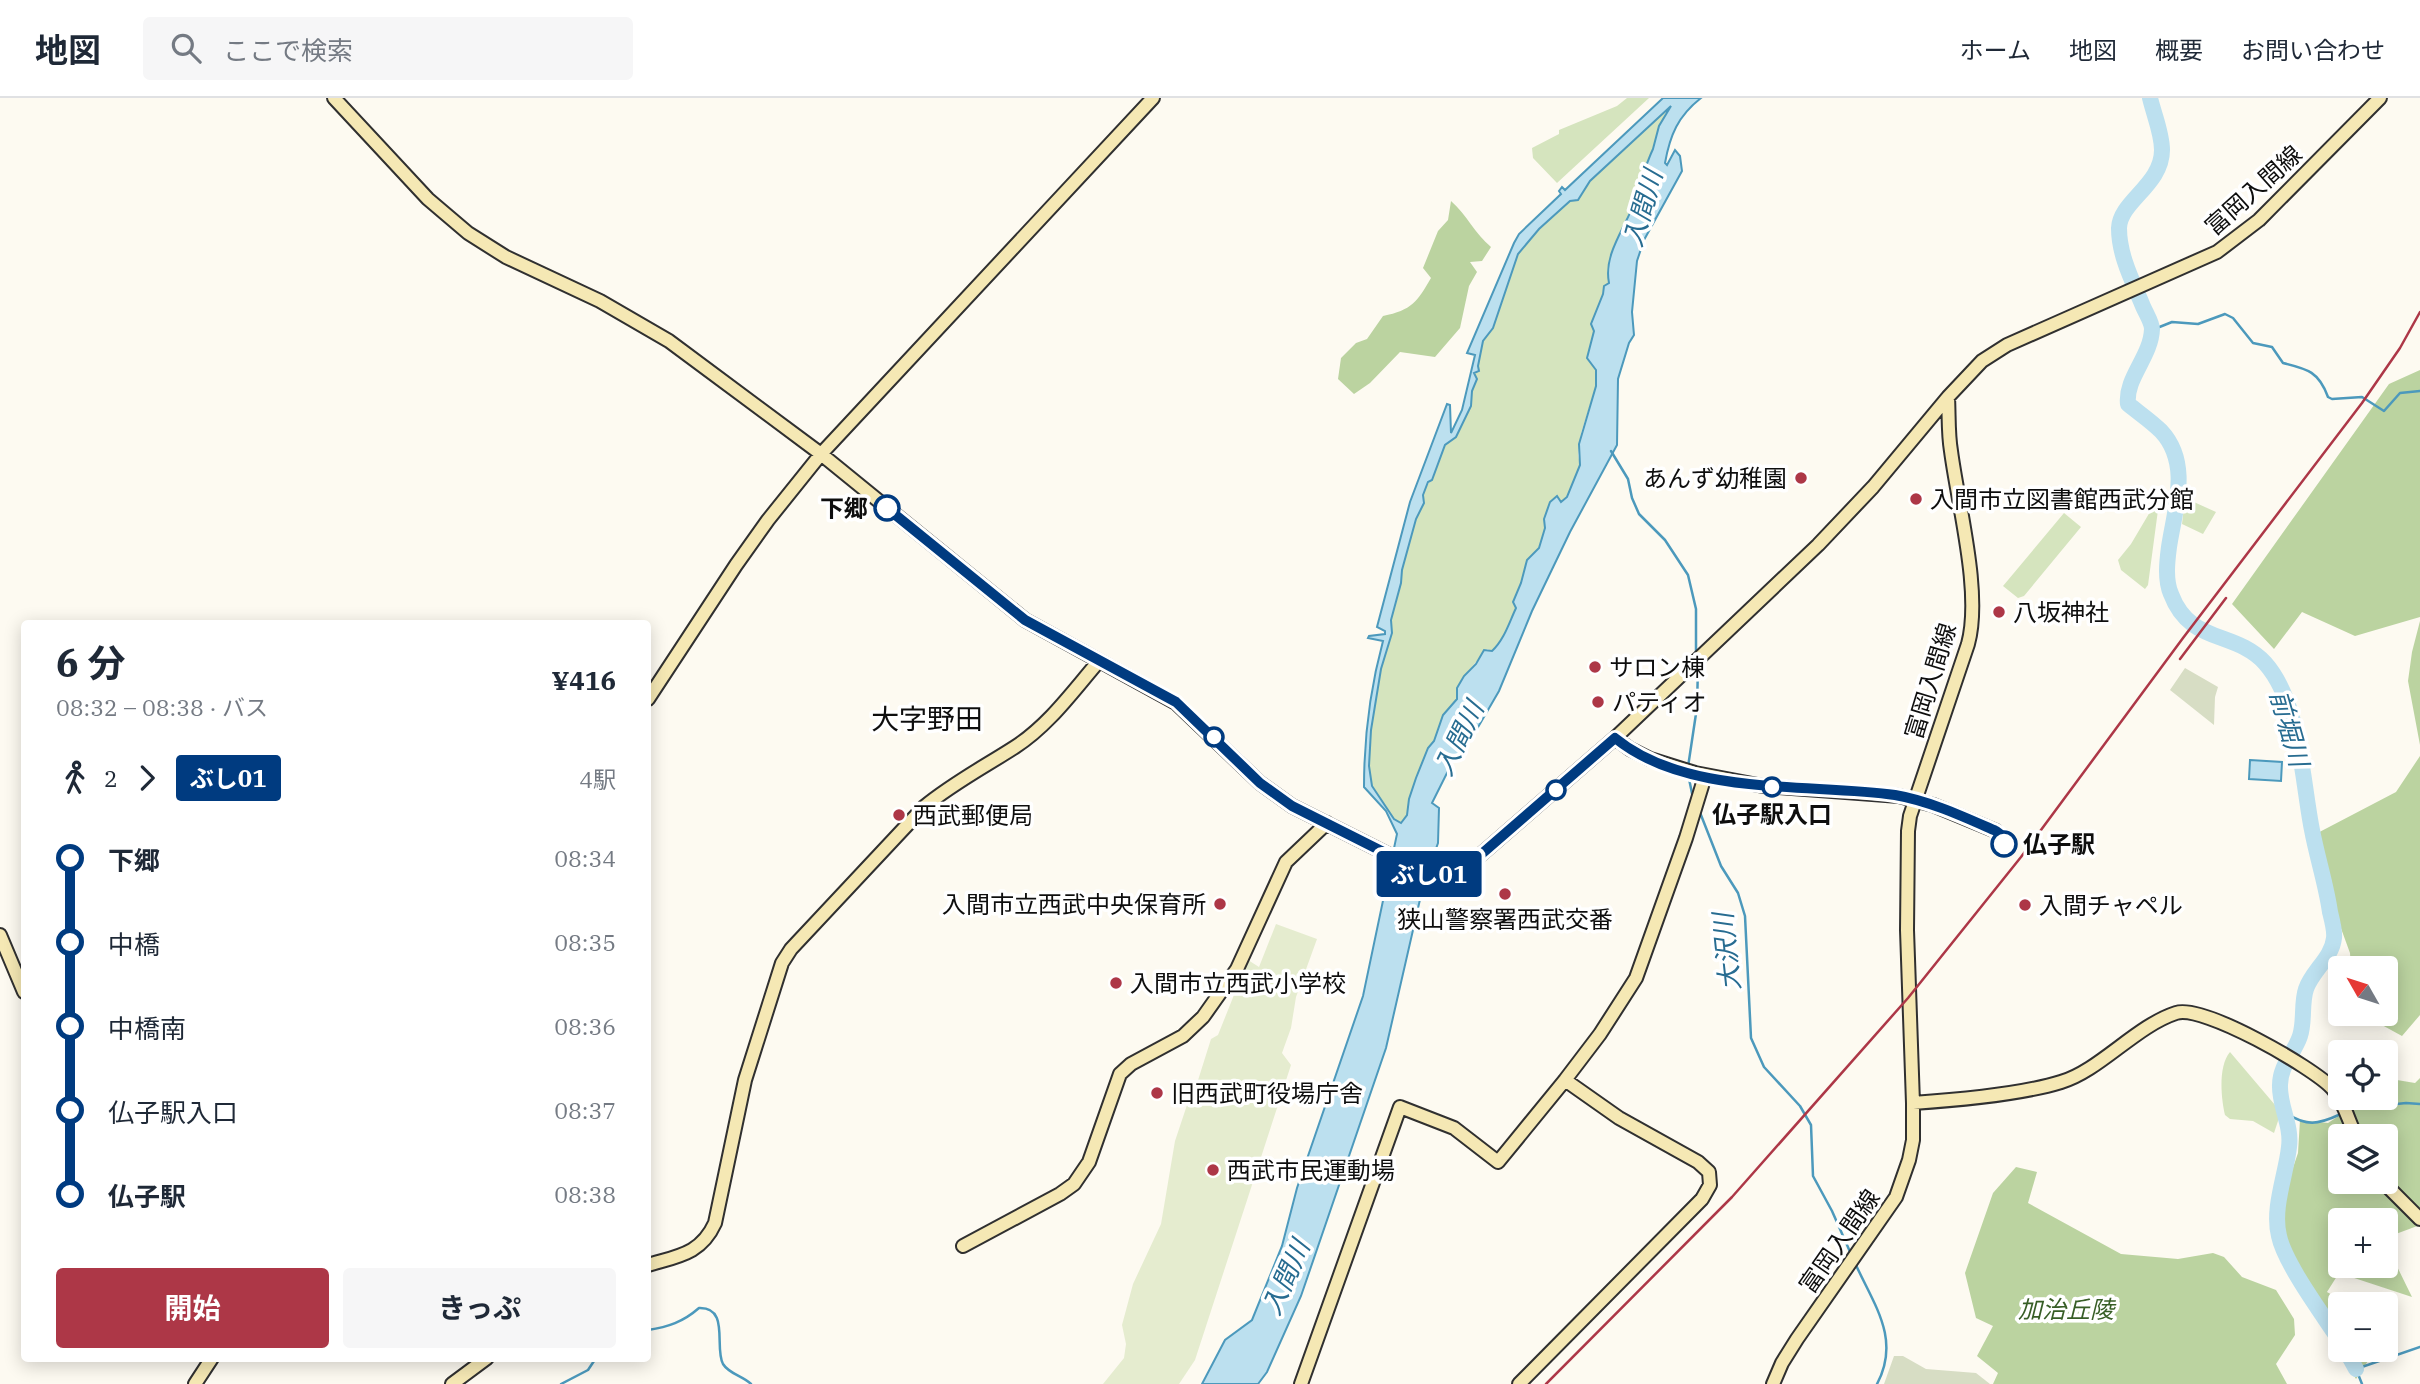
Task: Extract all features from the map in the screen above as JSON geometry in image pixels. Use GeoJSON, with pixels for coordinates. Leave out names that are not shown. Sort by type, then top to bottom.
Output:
{"type":"FeatureCollection","features":[{"type":"Feature","properties":{"kind":"street"},"geometry":{"type":"LineString","coordinates":[[334,98],[428,199],[468,233],[506,257],[644,324],[821,454],[1014,612],[1099,662],[1176,702],[1269,791],[1447,884],[1615,738],[1845,518],[1948,397]]}},
{"type":"Feature","properties":{"kind":"street"},"geometry":{"type":"LineString","coordinates":[[651,694],[736,565],[821,454],[1153,98]]}},
{"type":"Feature","properties":{"kind":"street","name":"富岡入間線"},"geometry":{"type":"LineString","coordinates":[[1773,1384],[1797,1339],[1896,1197],[1906,1172],[1913,1140],[1907,930],[1908,831],[1971,627],[1968,562],[1950,448],[1948,397],[1982,362],[2007,345],[2217,251],[2259,220],[2380,98]]}},
{"type":"Feature","properties":{"kind":"street"},"geometry":{"type":"LineString","coordinates":[[651,1264],[694,1249],[708,1238],[715,1223],[745,1080],[782,963],[791,948],[925,807],[945,789],[1016,747],[1040,728],[1099,662]]}},
{"type":"Feature","properties":{"kind":"street"},"geometry":{"type":"LineString","coordinates":[[1615,738],[1639,754],[1679,769],[1763,786],[1880,793],[1916,800],[1996,831]]}},
{"type":"Feature","properties":{"kind":"street"},"geometry":{"type":"LineString","coordinates":[[1301,1384],[1400,1107],[1454,1129],[1498,1162],[1600,1034],[1636,978],[1686,838],[1700,774]]}},
{"type":"Feature","properties":{"kind":"street"},"geometry":{"type":"LineString","coordinates":[[963,1246],[1060,1194],[1079,1178],[1089,1162],[1120,1074],[1131,1064],[1188,1032],[1209,1010],[1237,969],[1286,862],[1329,824]]}},
{"type":"Feature","properties":{"kind":"street"},"geometry":{"type":"LineString","coordinates":[[0,935],[21,985]]}},
{"type":"Feature","properties":{"kind":"street"},"geometry":{"type":"LineString","coordinates":[[1913,1103],[1997,1094],[2062,1082],[2176,1013],[2202,1015],[2300,1063],[2330,1086],[2350,1124]]}},
{"type":"Feature","properties":{"kind":"street"},"geometry":{"type":"LineString","coordinates":[[1519,1384],[1702,1199],[1710,1185],[1711,1178],[1706,1168],[1619,1118],[1565,1080]]}},
{"type":"Feature","properties":{"kind":"street"},"geometry":{"type":"LineString","coordinates":[[2395,1194],[2420,1219]]}},
{"type":"Feature","properties":{"kind":"street"},"geometry":{"type":"LineString","coordinates":[[195,1384],[209,1362]]}},
{"type":"Feature","properties":{"kind":"street"},"geometry":{"type":"LineString","coordinates":[[453,1384],[482,1362]]}},
{"type":"Feature","properties":{"kind":"green space"},"geometry":{"type":"Polygon","coordinates":[[[1627,98],[1649,98],[1557,183],[1533,158],[1532,148],[1559,134],[1559,130],[1617,106],[1627,98]]]}},
{"type":"Feature","properties":{"kind":"green space"},"geometry":{"type":"Polygon","coordinates":[[[1670,106],[1659,126],[1635,201],[1609,262],[1609,283],[1604,286],[1594,329],[1590,360],[1596,370],[1596,386],[1581,433],[1578,455],[1580,465],[1567,497],[1561,502],[1550,502],[1539,548],[1527,560],[1513,601],[1516,607],[1503,636],[1496,647],[1492,651],[1487,649],[1464,676],[1457,688],[1457,699],[1443,715],[1416,778],[1407,815],[1401,823],[1394,820],[1372,786],[1369,766],[1371,730],[1381,669],[1392,633],[1391,620],[1402,570],[1426,488],[1432,480],[1445,445],[1456,437],[1471,406],[1472,391],[1477,379],[1474,373],[1483,341],[1493,328],[1518,254],[1539,229],[1570,201],[1580,196],[1590,181],[1670,106]]]}},
{"type":"Feature","properties":{"kind":"green space"},"geometry":{"type":"Polygon","coordinates":[[[1451,201],[1491,247],[1482,261],[1470,262],[1477,272],[1469,286],[1460,328],[1435,357],[1400,352],[1370,383],[1354,394],[1338,379],[1341,358],[1356,343],[1367,339],[1383,316],[1407,308],[1422,293],[1431,278],[1423,268],[1438,231],[1448,220],[1451,201]]]}},
{"type":"Feature","properties":{"kind":"green space"},"geometry":{"type":"Polygon","coordinates":[[[2420,370],[2420,617],[2355,636],[2302,612],[2274,649],[2232,604],[2389,384],[2420,370]]]}},
{"type":"Feature","properties":{"kind":"green space"},"geometry":{"type":"Polygon","coordinates":[[[2160,495],[2148,585],[2145,589],[2121,570],[2118,560],[2131,544],[2160,495]]]}},
{"type":"Feature","properties":{"kind":"green space"},"geometry":{"type":"Polygon","coordinates":[[[2185,498],[2216,512],[2203,534],[2182,524],[2185,498]]]}},
{"type":"Feature","properties":{"kind":"green space"},"geometry":{"type":"Polygon","coordinates":[[[2064,513],[2081,527],[2024,596],[2018,598],[2003,586],[2064,513]]]}},
{"type":"Feature","properties":{"kind":"green space"},"geometry":{"type":"Polygon","coordinates":[[[2420,621],[2420,745],[2408,681],[2420,621]]]}},
{"type":"Feature","properties":{"kind":"green space"},"geometry":{"type":"Polygon","coordinates":[[[2185,668],[2218,687],[2214,725],[2170,690],[2185,668]]]}},
{"type":"Feature","properties":{"kind":"green space"},"geometry":{"type":"Polygon","coordinates":[[[2420,756],[2420,1015],[2402,1036],[2384,1026],[2398,1026],[2398,956],[2350,956],[2308,838],[2396,792],[2420,756]]]}},
{"type":"Feature","properties":{"kind":"green space","name":"西武市民運動場"},"geometry":{"type":"Polygon","coordinates":[[[1276,924],[1317,939],[1296,997],[1291,1028],[1282,1053],[1291,1065],[1195,1360],[1179,1384],[1103,1384],[1124,1358],[1126,1344],[1122,1325],[1133,1284],[1161,1224],[1175,1141],[1211,1039],[1218,1035],[1248,960],[1259,967],[1276,924]]]}},
{"type":"Feature","properties":{"kind":"green space"},"geometry":{"type":"Polygon","coordinates":[[[2230,1052],[2281,1112],[2274,1133],[2253,1121],[2230,1119],[2225,1115],[2222,1074],[2230,1052]]]}},
{"type":"Feature","properties":{"kind":"green space"},"geometry":{"type":"Polygon","coordinates":[[[2420,1078],[2420,1225],[2398,1233],[2398,1208],[2328,1208],[2328,1278],[2336,1278],[2327,1292],[2328,1333],[2288,1267],[2280,1206],[2298,1153],[2300,1120],[2328,1123],[2348,1110],[2398,1110],[2398,1080],[2415,1083],[2420,1078]]]}},
{"type":"Feature","properties":{"kind":"green space","name":"加治丘陵"},"geometry":{"type":"Polygon","coordinates":[[[2016,1167],[2037,1172],[2028,1203],[2121,1254],[2178,1259],[2213,1253],[2224,1257],[2242,1277],[2276,1290],[2294,1319],[2295,1335],[2276,1364],[2287,1384],[1993,1384],[1998,1373],[1977,1356],[1993,1326],[1976,1318],[1965,1273],[1993,1193],[2016,1167]]]}},
{"type":"Feature","properties":{"kind":"green space"},"geometry":{"type":"Polygon","coordinates":[[[2398,1268],[2412,1297],[2354,1278],[2398,1278],[2398,1268]]]}},
{"type":"Feature","properties":{"kind":"green space"},"geometry":{"type":"Polygon","coordinates":[[[1894,1356],[1903,1356],[1926,1369],[1976,1373],[1990,1384],[1884,1384],[1894,1356]]]}},
{"type":"Feature","properties":{"kind":"green space"},"geometry":{"type":"Polygon","coordinates":[[[2346,1362],[2367,1362],[2356,1379],[2346,1362]]]}},
{"type":"Feature","properties":{"kind":"water","name":"入間川"},"geometry":{"type":"Polygon","coordinates":[[[1663,98],[1701,98],[1686,112],[1673,135],[1665,163],[1667,165],[1675,150],[1680,156],[1682,171],[1644,240],[1637,261],[1632,312],[1634,335],[1618,379],[1617,445],[1570,532],[1532,611],[1499,691],[1477,729],[1453,761],[1432,803],[1439,808],[1438,843],[1424,882],[1386,1048],[1301,1296],[1267,1372],[1258,1384],[1202,1384],[1225,1340],[1252,1320],[1282,1246],[1297,1188],[1363,996],[1397,834],[1386,811],[1364,787],[1369,713],[1383,641],[1368,638],[1385,634],[1385,631],[1377,627],[1410,502],[1447,404],[1450,405],[1451,433],[1462,410],[1475,355],[1467,353],[1514,243],[1519,234],[1561,194],[1559,191],[1562,187],[1565,190],[1663,98]],[[1671,106],[1590,181],[1578,200],[1570,201],[1539,229],[1518,254],[1493,328],[1483,341],[1479,371],[1474,373],[1477,379],[1472,391],[1471,406],[1456,437],[1445,445],[1432,480],[1428,482],[1423,495],[1424,503],[1416,519],[1402,570],[1391,620],[1392,633],[1381,669],[1371,730],[1369,766],[1372,786],[1394,819],[1401,823],[1407,815],[1416,778],[1443,715],[1457,699],[1457,688],[1484,650],[1492,651],[1503,637],[1516,608],[1513,602],[1527,560],[1539,548],[1550,502],[1557,496],[1561,502],[1567,497],[1580,465],[1579,444],[1596,386],[1596,370],[1587,358],[1594,331],[1591,324],[1604,286],[1609,283],[1612,251],[1635,201],[1659,126],[1671,106]]]}},
{"type":"Feature","properties":{"kind":"water"},"geometry":{"type":"Polygon","coordinates":[[[2250,760],[2282,762],[2281,781],[2249,779],[2250,760]]]}},
{"type":"Feature","properties":{"kind":"waterway","name":"前堀川"},"geometry":{"type":"LineString","coordinates":[[2150,98],[2161,137],[2160,162],[2149,183],[2126,209],[2119,228],[2127,267],[2152,329],[2151,339],[2130,385],[2128,404],[2161,431],[2176,457],[2177,502],[2167,565],[2168,583],[2179,610],[2189,622],[2201,630],[2240,645],[2265,663],[2277,679],[2286,699],[2298,742],[2312,830],[2334,935],[2330,952],[2306,989],[2300,1036],[2281,1078],[2280,1093],[2289,1139],[2277,1225],[2289,1261],[2328,1323]]}},
{"type":"Feature","properties":{"kind":"waterway"},"geometry":{"type":"LineString","coordinates":[[2152,330],[2172,322],[2198,324],[2225,314],[2233,318],[2253,343],[2272,347],[2283,363],[2311,373],[2321,382],[2328,397],[2332,399],[2362,397],[2384,411],[2400,393],[2420,391]]}},
{"type":"Feature","properties":{"kind":"waterway","name":"大沢川"},"geometry":{"type":"LineString","coordinates":[[1611,451],[1628,479],[1639,514],[1665,540],[1688,575],[1696,609],[1696,653]]}},
{"type":"Feature","properties":{"kind":"waterway","name":"大沢川"},"geometry":{"type":"LineString","coordinates":[[1688,767],[1697,707],[1698,666]]}},
{"type":"Feature","properties":{"kind":"waterway","name":"大沢川"},"geometry":{"type":"LineString","coordinates":[[1688,774],[1693,798]]}},
{"type":"Feature","properties":{"kind":"waterway","name":"大沢川"},"geometry":{"type":"LineString","coordinates":[[1699,810],[1721,866],[1738,893],[1745,916],[1751,1038],[1764,1067],[1800,1106],[1811,1125],[1813,1176],[1851,1254]]}},
{"type":"Feature","properties":{"kind":"waterway"},"geometry":{"type":"LineString","coordinates":[[2398,1104],[2420,1104]]}},
{"type":"Feature","properties":{"kind":"waterway"},"geometry":{"type":"LineString","coordinates":[[2284,1112],[2312,1123],[2341,1114]]}},
{"type":"Feature","properties":{"kind":"waterway"},"geometry":{"type":"LineString","coordinates":[[1855,1263],[1877,1308],[1886,1337],[1884,1368],[1877,1384]]}},
{"type":"Feature","properties":{"kind":"waterway"},"geometry":{"type":"LineString","coordinates":[[651,1329],[675,1323],[699,1308],[709,1309],[718,1321],[723,1364],[751,1384]]}},
{"type":"Feature","properties":{"kind":"waterway"},"geometry":{"type":"LineString","coordinates":[[2362,1384],[2356,1369],[2420,1347]]}},
{"type":"Feature","properties":{"kind":"waterway"},"geometry":{"type":"LineString","coordinates":[[561,1384],[588,1370],[593,1362]]}},
{"type":"Feature","properties":{"kind":"waterway","name":"前堀川"},"geometry":{"type":"LineString","coordinates":[[2352,1362],[2356,1369]]}},
{"type":"Feature","properties":{"kind":"railway"},"geometry":{"type":"LineString","coordinates":[[1546,1384],[1732,1197],[1908,998],[2021,857],[2362,403],[2400,348],[2420,312]]}},
{"type":"Feature","properties":{"kind":"railway"},"geometry":{"type":"LineString","coordinates":[[2180,659],[2226,598]]}},
{"type":"Feature","properties":{"kind":"bus line","name":"ぶし01"},"geometry":{"type":"LineString","coordinates":[[887,508],[1025,620],[1176,702],[1269,791],[1292,806],[1447,884],[1615,738],[1630,749],[1657,762],[1741,783],[1880,793],[1916,800],[1996,831],[2000,834],[1998,839],[2004,844]]}},
{"type":"Feature","properties":{"kind":"place","name":"あんず幼稚園"},"geometry":{"type":"Point","coordinates":[1801,478]}},
{"type":"Feature","properties":{"kind":"place","name":"入間市立図書館西武分館"},"geometry":{"type":"Point","coordinates":[1916,499]}},
{"type":"Feature","properties":{"kind":"place","name":"下郷"},"geometry":{"type":"Point","coordinates":[887,508]}},
{"type":"Feature","properties":{"kind":"place","name":"八坂神社"},"geometry":{"type":"Point","coordinates":[1999,612]}},
{"type":"Feature","properties":{"kind":"place","name":"サロン棟"},"geometry":{"type":"Point","coordinates":[1595,667]}},
{"type":"Feature","properties":{"kind":"place","name":"パティオ"},"geometry":{"type":"Point","coordinates":[1598,702]}},
{"type":"Feature","properties":{"kind":"place","name":"仏子駅入口"},"geometry":{"type":"Point","coordinates":[1772,787]}},
{"type":"Feature","properties":{"kind":"place","name":"西武郵便局"},"geometry":{"type":"Point","coordinates":[899,815]}},
{"type":"Feature","properties":{"kind":"place","name":"仏子駅"},"geometry":{"type":"Point","coordinates":[2004,844]}},
{"type":"Feature","properties":{"kind":"place","name":"狭山警察署西武交番"},"geometry":{"type":"Point","coordinates":[1505,894]}},
{"type":"Feature","properties":{"kind":"place","name":"入間市立西武中央保育所"},"geometry":{"type":"Point","coordinates":[1220,904]}},
{"type":"Feature","properties":{"kind":"place","name":"入間チャペル"},"geometry":{"type":"Point","coordinates":[2025,905]}},
{"type":"Feature","properties":{"kind":"place","name":"入間市立西武小学校"},"geometry":{"type":"Point","coordinates":[1116,983]}},
{"type":"Feature","properties":{"kind":"place","name":"旧西武町役場庁舎"},"geometry":{"type":"Point","coordinates":[1157,1093]}},
{"type":"Feature","properties":{"kind":"place","name":"西武市民運動場"},"geometry":{"type":"Point","coordinates":[1213,1170]}},
{"type":"Feature","properties":{"kind":"district","name":"大字野田"},"geometry":{"type":"Point","coordinates":[927,718]}}]}
